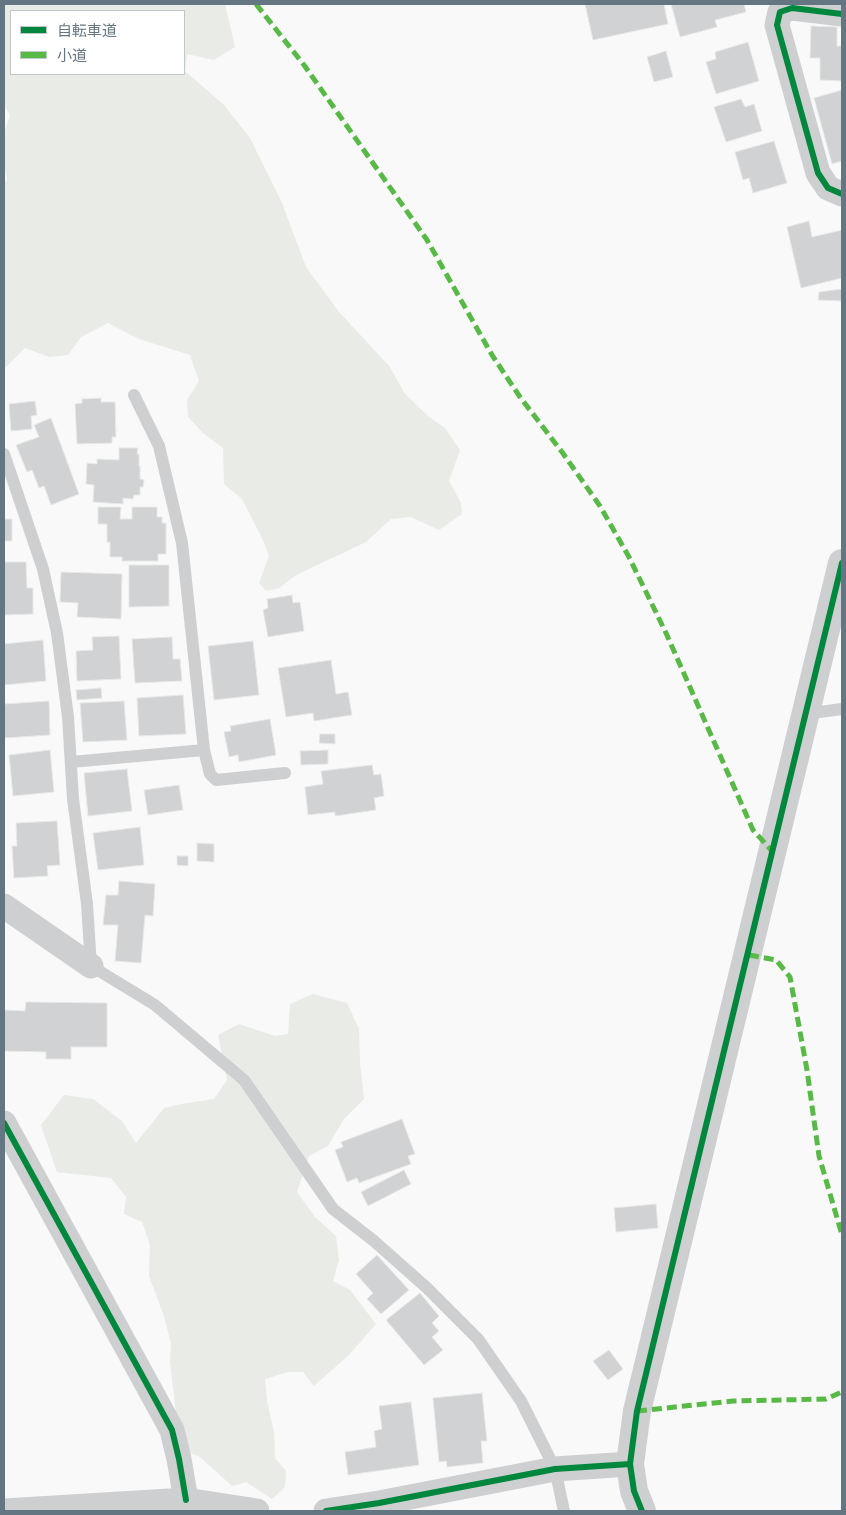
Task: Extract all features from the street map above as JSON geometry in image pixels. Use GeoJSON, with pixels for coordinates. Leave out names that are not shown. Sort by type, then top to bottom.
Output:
{"type":"FeatureCollection","features":[{"type":"Feature","properties":{"kind":"street"},"geometry":{"type":"LineString","coordinates":[[842,14],[792,8],[780,12],[777,25],[818,173],[828,188],[842,194]]}},
{"type":"Feature","properties":{"kind":"street"},"geometry":{"type":"LineString","coordinates":[[642,1511],[634,1491],[630,1464],[637,1411],[842,563]]}},
{"type":"Feature","properties":{"kind":"street"},"geometry":{"type":"LineString","coordinates":[[4,906],[92,966]]}},
{"type":"Feature","properties":{"kind":"street"},"geometry":{"type":"LineString","coordinates":[[4,1123],[172,1430],[180,1459],[186,1500]]}},
{"type":"Feature","properties":{"kind":"street"},"geometry":{"type":"LineString","coordinates":[[326,1511],[378,1503],[555,1469],[630,1464]]}},
{"type":"Feature","properties":{"kind":"street"},"geometry":{"type":"LineString","coordinates":[[4,1511],[186,1500],[257,1511]]}},
{"type":"Feature","properties":{"kind":"lane"},"geometry":{"type":"LineString","coordinates":[[134,396],[159,446],[182,542],[204,750],[210,774],[216,780],[285,773]]}},
{"type":"Feature","properties":{"kind":"lane"},"geometry":{"type":"LineString","coordinates":[[4,454],[43,570],[57,633],[67,707],[73,800],[87,904],[92,966],[154,1005],[244,1080],[332,1209],[381,1247],[428,1288],[478,1339],[521,1401],[555,1469],[564,1511]]}},
{"type":"Feature","properties":{"kind":"lane"},"geometry":{"type":"LineString","coordinates":[[805,714],[842,709]]}},
{"type":"Feature","properties":{"kind":"lane"},"geometry":{"type":"LineString","coordinates":[[71,762],[204,750]]}},
{"type":"Feature","properties":{"kind":"shaded area"},"geometry":{"type":"Polygon","coordinates":[[[4,4],[225,4],[235,47],[214,60],[187,54],[185,71],[224,105],[250,138],[282,203],[306,267],[339,312],[390,367],[405,394],[429,417],[445,428],[460,450],[449,481],[461,503],[462,514],[439,530],[411,517],[391,519],[366,542],[296,575],[279,588],[266,591],[259,583],[269,556],[242,499],[224,484],[223,448],[203,433],[188,417],[187,400],[199,381],[190,355],[139,339],[108,323],[81,337],[68,355],[49,357],[25,348],[4,369],[4,184],[7,179],[4,166],[4,133],[10,115],[4,105],[4,4]]]}},
{"type":"Feature","properties":{"kind":"shaded area"},"geometry":{"type":"Polygon","coordinates":[[[313,994],[347,1003],[359,1029],[364,1099],[344,1119],[328,1146],[309,1156],[297,1192],[315,1217],[336,1236],[339,1260],[333,1281],[350,1290],[376,1324],[349,1355],[314,1386],[303,1372],[288,1372],[265,1379],[267,1401],[274,1432],[275,1458],[286,1471],[285,1487],[272,1499],[246,1482],[232,1486],[200,1457],[186,1451],[178,1427],[170,1362],[171,1344],[164,1316],[149,1276],[150,1245],[142,1222],[124,1214],[126,1197],[111,1178],[57,1172],[41,1125],[64,1095],[93,1099],[122,1121],[136,1143],[164,1108],[214,1099],[227,1080],[218,1035],[239,1024],[275,1036],[288,1034],[290,1004],[313,994]]]}},
{"type":"Feature","properties":{"kind":"building"},"geometry":{"type":"Polygon","coordinates":[[[585,4],[664,4],[668,24],[593,40],[585,4]]]}},
{"type":"Feature","properties":{"kind":"building"},"geometry":{"type":"Polygon","coordinates":[[[671,4],[744,4],[746,12],[715,20],[717,27],[680,37],[671,4]]]}},
{"type":"Feature","properties":{"kind":"building"},"geometry":{"type":"Polygon","coordinates":[[[811,26],[837,27],[837,46],[842,46],[842,81],[820,80],[820,58],[810,58],[811,26]]]}},
{"type":"Feature","properties":{"kind":"building"},"geometry":{"type":"Polygon","coordinates":[[[748,42],[759,81],[716,94],[706,62],[716,59],[715,52],[748,42]]]}},
{"type":"Feature","properties":{"kind":"building"},"geometry":{"type":"Polygon","coordinates":[[[666,51],[673,77],[654,82],[647,57],[666,51]]]}},
{"type":"Feature","properties":{"kind":"building"},"geometry":{"type":"Polygon","coordinates":[[[842,90],[842,161],[832,164],[814,98],[842,90]]]}},
{"type":"Feature","properties":{"kind":"building"},"geometry":{"type":"Polygon","coordinates":[[[741,99],[745,107],[754,104],[762,131],[726,142],[714,107],[741,99]]]}},
{"type":"Feature","properties":{"kind":"building"},"geometry":{"type":"Polygon","coordinates":[[[774,141],[787,183],[753,193],[749,178],[743,180],[735,152],[774,141]]]}},
{"type":"Feature","properties":{"kind":"building"},"geometry":{"type":"Polygon","coordinates":[[[809,221],[812,237],[842,230],[842,278],[801,288],[787,227],[809,221]]]}},
{"type":"Feature","properties":{"kind":"building"},"geometry":{"type":"Polygon","coordinates":[[[842,289],[842,301],[818,300],[819,292],[842,289]]]}},
{"type":"Feature","properties":{"kind":"building"},"geometry":{"type":"Polygon","coordinates":[[[101,398],[101,402],[115,402],[116,437],[112,437],[112,443],[77,444],[75,404],[82,403],[82,399],[101,398]]]}},
{"type":"Feature","properties":{"kind":"building"},"geometry":{"type":"Polygon","coordinates":[[[35,401],[37,415],[31,416],[32,429],[11,431],[9,404],[35,401]]]}},
{"type":"Feature","properties":{"kind":"building"},"geometry":{"type":"Polygon","coordinates":[[[51,418],[79,494],[51,505],[44,486],[39,488],[32,470],[27,472],[16,445],[39,437],[34,425],[51,418]]]}},
{"type":"Feature","properties":{"kind":"building"},"geometry":{"type":"Polygon","coordinates":[[[119,448],[138,448],[140,479],[144,480],[143,487],[140,487],[140,495],[134,495],[133,499],[123,498],[123,504],[93,502],[94,485],[86,484],[87,463],[97,464],[97,459],[119,460],[119,448]]]}},
{"type":"Feature","properties":{"kind":"building"},"geometry":{"type":"Polygon","coordinates":[[[98,507],[121,507],[120,519],[132,519],[132,507],[157,507],[157,517],[162,517],[162,523],[166,523],[166,554],[158,554],[158,561],[122,561],[122,557],[110,557],[110,542],[107,542],[107,524],[98,524],[98,507]]]}},
{"type":"Feature","properties":{"kind":"building"},"geometry":{"type":"Polygon","coordinates":[[[4,519],[12,519],[12,541],[4,541],[4,519]]]}},
{"type":"Feature","properties":{"kind":"building"},"geometry":{"type":"Polygon","coordinates":[[[4,562],[26,562],[27,588],[33,588],[33,614],[4,615],[4,562]]]}},
{"type":"Feature","properties":{"kind":"building"},"geometry":{"type":"Polygon","coordinates":[[[129,565],[169,565],[169,606],[129,607],[129,565]]]}},
{"type":"Feature","properties":{"kind":"building"},"geometry":{"type":"Polygon","coordinates":[[[61,572],[122,574],[121,619],[77,617],[78,603],[60,602],[61,572]]]}},
{"type":"Feature","properties":{"kind":"building"},"geometry":{"type":"Polygon","coordinates":[[[292,595],[293,603],[300,602],[304,631],[268,637],[263,610],[268,608],[267,599],[292,595]]]}},
{"type":"Feature","properties":{"kind":"building"},"geometry":{"type":"Polygon","coordinates":[[[119,636],[121,679],[77,681],[76,651],[93,650],[92,637],[119,636]]]}},
{"type":"Feature","properties":{"kind":"building"},"geometry":{"type":"Polygon","coordinates":[[[172,637],[173,659],[180,659],[182,681],[135,683],[132,639],[172,637]]]}},
{"type":"Feature","properties":{"kind":"building"},"geometry":{"type":"Polygon","coordinates":[[[43,640],[46,681],[4,685],[4,644],[43,640]]]}},
{"type":"Feature","properties":{"kind":"building"},"geometry":{"type":"Polygon","coordinates":[[[253,641],[259,695],[214,700],[208,646],[253,641]]]}},
{"type":"Feature","properties":{"kind":"building"},"geometry":{"type":"Polygon","coordinates":[[[331,660],[336,694],[348,692],[352,715],[314,721],[313,713],[286,717],[278,668],[331,660]]]}},
{"type":"Feature","properties":{"kind":"building"},"geometry":{"type":"Polygon","coordinates":[[[101,688],[102,698],[77,700],[76,690],[101,688]]]}},
{"type":"Feature","properties":{"kind":"building"},"geometry":{"type":"Polygon","coordinates":[[[183,695],[186,734],[139,736],[137,698],[183,695]]]}},
{"type":"Feature","properties":{"kind":"building"},"geometry":{"type":"Polygon","coordinates":[[[49,701],[50,735],[4,738],[4,704],[49,701]]]}},
{"type":"Feature","properties":{"kind":"building"},"geometry":{"type":"Polygon","coordinates":[[[124,701],[127,740],[83,742],[80,703],[124,701]]]}},
{"type":"Feature","properties":{"kind":"building"},"geometry":{"type":"Polygon","coordinates":[[[270,719],[276,755],[239,762],[238,755],[229,757],[224,732],[231,731],[230,726],[270,719]]]}},
{"type":"Feature","properties":{"kind":"building"},"geometry":{"type":"Polygon","coordinates":[[[320,734],[335,734],[335,744],[319,743],[320,734]]]}},
{"type":"Feature","properties":{"kind":"building"},"geometry":{"type":"Polygon","coordinates":[[[50,750],[54,792],[13,796],[9,755],[50,750]]]}},
{"type":"Feature","properties":{"kind":"building"},"geometry":{"type":"Polygon","coordinates":[[[328,750],[328,764],[301,765],[300,751],[328,750]]]}},
{"type":"Feature","properties":{"kind":"building"},"geometry":{"type":"Polygon","coordinates":[[[372,765],[374,775],[381,774],[384,796],[374,798],[376,810],[335,816],[335,812],[308,815],[305,787],[323,784],[321,771],[372,765]]]}},
{"type":"Feature","properties":{"kind":"building"},"geometry":{"type":"Polygon","coordinates":[[[127,769],[132,811],[88,816],[84,773],[127,769]]]}},
{"type":"Feature","properties":{"kind":"building"},"geometry":{"type":"Polygon","coordinates":[[[179,785],[183,810],[148,815],[144,790],[179,785]]]}},
{"type":"Feature","properties":{"kind":"building"},"geometry":{"type":"Polygon","coordinates":[[[57,821],[60,865],[47,866],[48,876],[14,878],[12,846],[17,846],[16,823],[57,821]]]}},
{"type":"Feature","properties":{"kind":"building"},"geometry":{"type":"Polygon","coordinates":[[[140,827],[144,865],[98,870],[93,833],[140,827]]]}},
{"type":"Feature","properties":{"kind":"building"},"geometry":{"type":"Polygon","coordinates":[[[197,843],[214,844],[214,862],[197,861],[197,843]]]}},
{"type":"Feature","properties":{"kind":"building"},"geometry":{"type":"Polygon","coordinates":[[[177,856],[188,856],[188,866],[177,865],[177,856]]]}},
{"type":"Feature","properties":{"kind":"building"},"geometry":{"type":"Polygon","coordinates":[[[119,881],[155,884],[153,916],[145,915],[141,963],[115,961],[118,925],[103,925],[106,895],[118,895],[119,881]]]}},
{"type":"Feature","properties":{"kind":"building"},"geometry":{"type":"Polygon","coordinates":[[[26,1002],[107,1003],[107,1047],[71,1047],[71,1059],[46,1059],[46,1052],[4,1051],[4,1010],[25,1011],[26,1002]]]}},
{"type":"Feature","properties":{"kind":"building"},"geometry":{"type":"Polygon","coordinates":[[[402,1119],[415,1154],[408,1156],[411,1164],[359,1183],[357,1178],[347,1182],[335,1150],[343,1147],[341,1142],[402,1119]]]}},
{"type":"Feature","properties":{"kind":"building"},"geometry":{"type":"Polygon","coordinates":[[[404,1170],[411,1184],[368,1206],[361,1192],[404,1170]]]}},
{"type":"Feature","properties":{"kind":"building"},"geometry":{"type":"Polygon","coordinates":[[[656,1204],[658,1228],[616,1232],[614,1208],[656,1204]]]}},
{"type":"Feature","properties":{"kind":"building"},"geometry":{"type":"Polygon","coordinates":[[[377,1255],[409,1290],[381,1314],[367,1299],[373,1293],[356,1274],[377,1255]]]}},
{"type":"Feature","properties":{"kind":"building"},"geometry":{"type":"Polygon","coordinates":[[[420,1293],[439,1316],[432,1323],[439,1331],[432,1337],[443,1350],[424,1365],[386,1320],[420,1293]]]}},
{"type":"Feature","properties":{"kind":"building"},"geometry":{"type":"Polygon","coordinates":[[[609,1350],[623,1369],[608,1380],[593,1361],[609,1350]]]}},
{"type":"Feature","properties":{"kind":"building"},"geometry":{"type":"Polygon","coordinates":[[[482,1393],[487,1441],[481,1441],[483,1463],[447,1467],[446,1461],[439,1462],[433,1398],[482,1393]]]}},
{"type":"Feature","properties":{"kind":"building"},"geometry":{"type":"Polygon","coordinates":[[[411,1402],[419,1465],[348,1475],[345,1452],[376,1447],[374,1431],[382,1429],[379,1406],[411,1402]]]}},
{"type":"Feature","properties":{"kind":"marked path"},"geometry":{"type":"LineString","coordinates":[[256,4],[304,65],[427,240],[492,355],[520,397],[600,506],[629,557],[666,633],[753,830],[772,851]]}},
{"type":"Feature","properties":{"kind":"marked path"},"geometry":{"type":"LineString","coordinates":[[749,955],[776,960],[790,977],[807,1070],[819,1156],[842,1235]]}},
{"type":"Feature","properties":{"kind":"marked path"},"geometry":{"type":"LineString","coordinates":[[637,1411],[733,1401],[826,1399],[842,1392]]}},
{"type":"Feature","properties":{"kind":"cycle path"},"geometry":{"type":"LineString","coordinates":[[842,14],[792,8],[780,12],[777,25],[818,173],[828,188],[842,194]]}},
{"type":"Feature","properties":{"kind":"cycle path"},"geometry":{"type":"LineString","coordinates":[[642,1511],[634,1491],[630,1464],[637,1411],[842,563]]}},
{"type":"Feature","properties":{"kind":"cycle path"},"geometry":{"type":"LineString","coordinates":[[4,1123],[172,1430],[186,1500]]}},
{"type":"Feature","properties":{"kind":"cycle path"},"geometry":{"type":"LineString","coordinates":[[326,1511],[379,1503],[555,1469],[630,1464]]}}]}
